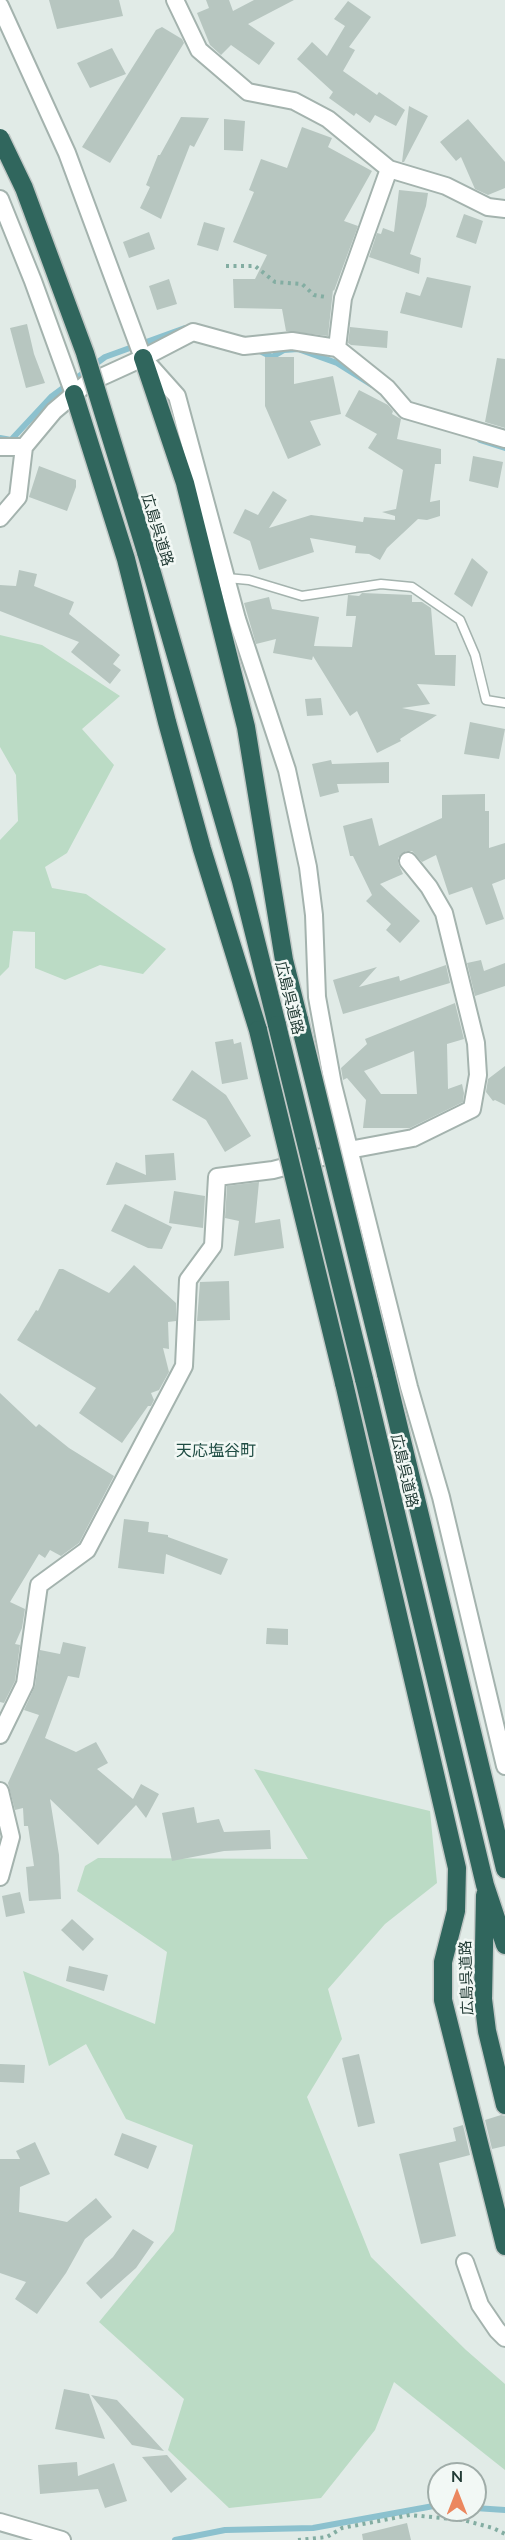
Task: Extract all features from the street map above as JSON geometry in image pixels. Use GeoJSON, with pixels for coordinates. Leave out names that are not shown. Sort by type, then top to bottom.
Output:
{"type":"FeatureCollection","features":[{"type":"Feature","properties":{"kind":"highway","name":"広島呉道路"},"geometry":{"type":"LineString","coordinates":[[0,138],[24,188],[85,353],[146,552],[241,881],[364,1379],[485,1885],[505,1945]]}},
{"type":"Feature","properties":{"kind":"highway"},"geometry":{"type":"LineString","coordinates":[[143,358],[184,483],[246,727],[284,960],[505,1869]]}},
{"type":"Feature","properties":{"kind":"highway"},"geometry":{"type":"LineString","coordinates":[[74,394],[126,559],[202,849],[258,1030],[344,1383],[457,1868],[456,1911],[443,1962],[443,2000],[505,2246]]}},
{"type":"Feature","properties":{"kind":"highway","name":"広島呉道路"},"geometry":{"type":"LineString","coordinates":[[485,1885],[483,1999],[487,2031],[505,2104]]}},
{"type":"Feature","properties":{"kind":"street"},"geometry":{"type":"LineString","coordinates":[[175,0],[199,50],[248,92],[294,101],[328,119],[389,169],[446,186],[488,207],[505,209]]}},
{"type":"Feature","properties":{"kind":"street"},"geometry":{"type":"LineString","coordinates":[[0,6],[67,153],[143,358],[177,396],[237,619],[287,770],[308,867],[314,915],[317,997],[333,1085],[409,1387],[441,1497],[505,1766]]}},
{"type":"Feature","properties":{"kind":"street"},"geometry":{"type":"LineString","coordinates":[[337,348],[343,298],[389,169]]}},
{"type":"Feature","properties":{"kind":"street"},"geometry":{"type":"LineString","coordinates":[[0,199],[74,394]]}},
{"type":"Feature","properties":{"kind":"street"},"geometry":{"type":"LineString","coordinates":[[0,518],[18,497],[24,447],[54,411],[86,384],[193,332],[244,346],[292,341],[337,348],[379,381],[406,410],[505,440]]}},
{"type":"Feature","properties":{"kind":"street"},"geometry":{"type":"LineString","coordinates":[[0,447],[24,447]]}},
{"type":"Feature","properties":{"kind":"street"},"geometry":{"type":"LineString","coordinates":[[0,1735],[25,1684],[39,1585],[87,1550],[184,1366],[188,1281],[213,1246],[217,1177],[273,1170],[349,1150],[413,1137],[472,1109],[478,1075],[476,1043],[444,913],[429,887],[408,861]]}},
{"type":"Feature","properties":{"kind":"street"},"geometry":{"type":"LineString","coordinates":[[0,1791],[11,1837],[0,1877]]}},
{"type":"Feature","properties":{"kind":"street"},"geometry":{"type":"LineString","coordinates":[[465,2262],[480,2306],[505,2338]]}},
{"type":"Feature","properties":{"kind":"street"},"geometry":{"type":"LineString","coordinates":[[0,2523],[62,2540]]}},
{"type":"Feature","properties":{"kind":"lane"},"geometry":{"type":"LineString","coordinates":[[227,578],[249,580],[302,596],[381,584],[412,586],[460,620],[475,655],[486,700],[505,703]]}},
{"type":"Feature","properties":{"kind":"path"},"geometry":{"type":"LineString","coordinates":[[226,266],[255,266],[275,282],[302,284],[314,296],[343,298]]}},
{"type":"Feature","properties":{"kind":"path"},"geometry":{"type":"LineString","coordinates":[[298,2540],[327,2536],[342,2528],[410,2515],[463,2520],[493,2528],[505,2534]]}},
{"type":"Feature","properties":{"kind":"green space"},"geometry":{"type":"Polygon","coordinates":[[[0,635],[42,645],[120,696],[82,729],[114,765],[67,853],[45,867],[52,888],[86,894],[166,949],[143,974],[100,965],[65,980],[35,968],[35,932],[13,931],[9,967],[0,976],[0,840],[18,821],[16,775],[0,747],[0,635]]]}},
{"type":"Feature","properties":{"kind":"green space"},"geometry":{"type":"Polygon","coordinates":[[[254,1769],[430,1811],[437,1883],[385,1924],[328,1989],[342,2039],[307,2097],[371,2257],[466,2350],[505,2384],[505,2470],[394,2382],[375,2430],[321,2498],[229,2508],[168,2450],[184,2399],[99,2322],[174,2231],[193,2145],[126,2119],[86,2044],[49,2066],[23,1971],[155,2024],[167,1952],[77,1891],[85,1866],[98,1858],[308,1859],[254,1769]]]}},
{"type":"Feature","properties":{"kind":"building"},"geometry":{"type":"Polygon","coordinates":[[[49,0],[119,0],[123,16],[57,29],[49,0]]]}},
{"type":"Feature","properties":{"kind":"building"},"geometry":{"type":"Polygon","coordinates":[[[206,0],[229,0],[233,11],[254,0],[294,0],[248,24],[275,43],[259,65],[231,45],[221,55],[210,45],[197,13],[209,8],[206,0]]]}},
{"type":"Feature","properties":{"kind":"building"},"geometry":{"type":"Polygon","coordinates":[[[348,1],[371,17],[349,47],[355,50],[343,71],[377,95],[379,92],[405,110],[396,126],[375,115],[370,123],[356,113],[354,116],[329,98],[333,92],[297,59],[312,42],[327,56],[345,26],[334,19],[348,1]]]}},
{"type":"Feature","properties":{"kind":"building"},"geometry":{"type":"Polygon","coordinates":[[[162,27],[182,39],[184,43],[110,163],[82,147],[156,30],[162,27]]]}},
{"type":"Feature","properties":{"kind":"building"},"geometry":{"type":"Polygon","coordinates":[[[112,48],[126,74],[90,88],[77,63],[112,48]]]}},
{"type":"Feature","properties":{"kind":"building"},"geometry":{"type":"Polygon","coordinates":[[[409,106],[428,116],[402,162],[409,106]]]}},
{"type":"Feature","properties":{"kind":"building"},"geometry":{"type":"Polygon","coordinates":[[[181,117],[209,118],[194,147],[190,145],[161,219],[140,208],[150,187],[146,185],[158,155],[181,117]]]}},
{"type":"Feature","properties":{"kind":"building"},"geometry":{"type":"Polygon","coordinates":[[[224,119],[245,121],[243,151],[224,150],[224,119]]]}},
{"type":"Feature","properties":{"kind":"building"},"geometry":{"type":"Polygon","coordinates":[[[468,119],[505,162],[505,188],[488,195],[475,189],[461,157],[456,161],[440,142],[468,119]]]}},
{"type":"Feature","properties":{"kind":"building"},"geometry":{"type":"Polygon","coordinates":[[[302,127],[332,138],[328,147],[372,171],[344,221],[358,226],[333,290],[328,336],[286,331],[282,309],[234,308],[233,279],[255,279],[267,255],[233,242],[254,192],[249,190],[261,159],[287,168],[302,127]]]}},
{"type":"Feature","properties":{"kind":"building"},"geometry":{"type":"Polygon","coordinates":[[[399,190],[428,193],[410,254],[421,258],[419,274],[369,257],[377,233],[381,234],[383,228],[394,232],[399,190]]]}},
{"type":"Feature","properties":{"kind":"building"},"geometry":{"type":"Polygon","coordinates":[[[464,214],[483,221],[476,244],[456,237],[464,214]]]}},
{"type":"Feature","properties":{"kind":"building"},"geometry":{"type":"Polygon","coordinates":[[[204,222],[225,228],[218,251],[197,245],[204,222]]]}},
{"type":"Feature","properties":{"kind":"building"},"geometry":{"type":"Polygon","coordinates":[[[149,232],[155,249],[129,258],[123,242],[149,232]]]}},
{"type":"Feature","properties":{"kind":"building"},"geometry":{"type":"Polygon","coordinates":[[[427,277],[471,286],[462,328],[400,313],[406,292],[420,296],[427,277]]]}},
{"type":"Feature","properties":{"kind":"building"},"geometry":{"type":"Polygon","coordinates":[[[169,279],[177,304],[157,310],[149,286],[169,279]]]}},
{"type":"Feature","properties":{"kind":"building"},"geometry":{"type":"Polygon","coordinates":[[[27,324],[34,354],[45,383],[26,388],[10,328],[27,324]]]}},
{"type":"Feature","properties":{"kind":"building"},"geometry":{"type":"Polygon","coordinates":[[[350,327],[388,331],[387,348],[351,345],[348,343],[350,327]]]}},
{"type":"Feature","properties":{"kind":"building"},"geometry":{"type":"Polygon","coordinates":[[[265,357],[294,357],[294,384],[333,376],[341,414],[310,421],[321,445],[288,459],[265,406],[265,357]]]}},
{"type":"Feature","properties":{"kind":"building"},"geometry":{"type":"Polygon","coordinates":[[[497,358],[505,359],[505,428],[485,422],[497,358]]]}},
{"type":"Feature","properties":{"kind":"building"},"geometry":{"type":"Polygon","coordinates":[[[359,390],[388,405],[393,411],[392,414],[401,419],[397,439],[441,449],[441,464],[435,464],[430,502],[440,500],[440,516],[427,520],[418,519],[387,548],[380,560],[369,554],[355,553],[356,546],[310,538],[314,552],[259,570],[250,541],[233,533],[245,509],[258,515],[273,491],[287,500],[269,528],[311,515],[363,522],[364,517],[395,520],[395,516],[382,512],[396,509],[403,470],[368,448],[377,434],[345,416],[359,390]]]}},
{"type":"Feature","properties":{"kind":"building"},"geometry":{"type":"Polygon","coordinates":[[[473,456],[503,462],[498,488],[469,481],[473,456]]]}},
{"type":"Feature","properties":{"kind":"building"},"geometry":{"type":"Polygon","coordinates":[[[39,466],[76,480],[76,487],[67,511],[29,497],[39,466]]]}},
{"type":"Feature","properties":{"kind":"building"},"geometry":{"type":"Polygon","coordinates":[[[472,558],[488,572],[472,607],[454,594],[472,558]]]}},
{"type":"Feature","properties":{"kind":"building"},"geometry":{"type":"Polygon","coordinates":[[[19,570],[37,574],[34,586],[74,602],[69,614],[120,655],[113,664],[121,670],[110,684],[71,652],[79,642],[0,611],[0,585],[16,586],[19,570]]]}},
{"type":"Feature","properties":{"kind":"building"},"geometry":{"type":"Polygon","coordinates":[[[362,593],[412,595],[412,602],[422,602],[431,608],[435,655],[456,655],[455,686],[417,684],[430,704],[402,708],[437,715],[400,739],[401,741],[377,753],[357,711],[350,716],[313,656],[312,660],[273,653],[276,639],[256,644],[244,603],[269,597],[272,609],[319,617],[314,646],[352,647],[356,616],[346,616],[348,595],[359,596],[362,593]]]}},
{"type":"Feature","properties":{"kind":"building"},"geometry":{"type":"Polygon","coordinates":[[[321,698],[323,715],[307,716],[305,699],[321,698]]]}},
{"type":"Feature","properties":{"kind":"building"},"geometry":{"type":"Polygon","coordinates":[[[470,722],[505,729],[499,759],[464,754],[470,722]]]}},
{"type":"Feature","properties":{"kind":"building"},"geometry":{"type":"Polygon","coordinates":[[[331,760],[332,764],[389,762],[389,783],[337,784],[339,792],[320,797],[312,764],[331,760]]]}},
{"type":"Feature","properties":{"kind":"building"},"geometry":{"type":"Polygon","coordinates":[[[485,794],[485,811],[489,811],[489,848],[505,843],[505,879],[492,884],[504,919],[486,925],[472,887],[449,895],[436,855],[422,862],[412,851],[406,851],[398,858],[403,874],[380,884],[420,921],[400,943],[386,930],[391,924],[366,901],[372,895],[353,856],[350,856],[343,826],[372,818],[379,846],[442,818],[442,795],[485,794]]]}},
{"type":"Feature","properties":{"kind":"building"},"geometry":{"type":"Polygon","coordinates":[[[481,960],[484,971],[505,963],[505,986],[475,996],[467,963],[481,960]]]}},
{"type":"Feature","properties":{"kind":"building"},"geometry":{"type":"Polygon","coordinates":[[[446,965],[450,983],[343,1014],[333,980],[377,967],[359,987],[399,976],[400,981],[446,965]]]}},
{"type":"Feature","properties":{"kind":"building"},"geometry":{"type":"Polygon","coordinates":[[[455,1003],[464,1039],[447,1044],[448,1089],[462,1084],[463,1102],[410,1128],[363,1128],[366,1100],[347,1078],[343,1080],[341,1068],[367,1044],[365,1039],[455,1003]],[[414,1051],[364,1071],[381,1094],[417,1094],[414,1051]]]}},
{"type":"Feature","properties":{"kind":"building"},"geometry":{"type":"Polygon","coordinates":[[[233,1039],[234,1044],[241,1042],[248,1079],[222,1084],[215,1042],[233,1039]]]}},
{"type":"Feature","properties":{"kind":"building"},"geometry":{"type":"Polygon","coordinates":[[[505,1066],[505,1105],[493,1101],[486,1092],[488,1079],[505,1066]]]}},
{"type":"Feature","properties":{"kind":"building"},"geometry":{"type":"Polygon","coordinates":[[[192,1070],[226,1095],[251,1136],[225,1152],[206,1120],[172,1100],[192,1070]]]}},
{"type":"Feature","properties":{"kind":"building"},"geometry":{"type":"Polygon","coordinates":[[[174,1153],[176,1180],[106,1185],[116,1162],[146,1175],[145,1155],[174,1153]]]}},
{"type":"Feature","properties":{"kind":"building"},"geometry":{"type":"Polygon","coordinates":[[[259,1182],[255,1223],[280,1219],[284,1248],[234,1256],[239,1221],[225,1218],[227,1186],[259,1182]]]}},
{"type":"Feature","properties":{"kind":"building"},"geometry":{"type":"Polygon","coordinates":[[[174,1191],[205,1196],[203,1228],[169,1223],[174,1191]]]}},
{"type":"Feature","properties":{"kind":"building"},"geometry":{"type":"Polygon","coordinates":[[[125,1204],[172,1227],[162,1249],[148,1248],[111,1231],[125,1204]]]}},
{"type":"Feature","properties":{"kind":"building"},"geometry":{"type":"Polygon","coordinates":[[[134,1265],[176,1303],[176,1321],[168,1322],[169,1349],[163,1348],[169,1372],[159,1390],[151,1393],[154,1400],[151,1406],[148,1406],[122,1443],[79,1413],[96,1388],[17,1340],[36,1310],[38,1311],[59,1269],[109,1293],[134,1265]]]}},
{"type":"Feature","properties":{"kind":"building"},"geometry":{"type":"Polygon","coordinates":[[[229,1281],[230,1320],[197,1321],[200,1282],[229,1281]]]}},
{"type":"Feature","properties":{"kind":"building"},"geometry":{"type":"Polygon","coordinates":[[[0,1393],[36,1427],[39,1424],[69,1448],[114,1476],[79,1543],[61,1556],[50,1550],[45,1558],[39,1554],[10,1602],[25,1609],[22,1628],[15,1644],[20,1645],[15,1681],[4,1703],[0,1702],[0,1393]]]}},
{"type":"Feature","properties":{"kind":"building"},"geometry":{"type":"Polygon","coordinates":[[[124,1519],[149,1522],[148,1532],[168,1535],[168,1537],[228,1559],[221,1575],[166,1554],[164,1574],[118,1568],[124,1519]]]}},
{"type":"Feature","properties":{"kind":"building"},"geometry":{"type":"Polygon","coordinates":[[[267,1628],[288,1629],[288,1645],[266,1644],[267,1628]]]}},
{"type":"Feature","properties":{"kind":"building"},"geometry":{"type":"Polygon","coordinates":[[[63,1642],[86,1647],[79,1678],[68,1676],[45,1738],[76,1752],[96,1742],[108,1763],[97,1769],[133,1799],[141,1784],[159,1794],[146,1818],[136,1805],[98,1845],[50,1799],[59,1855],[61,1899],[29,1901],[26,1867],[34,1866],[28,1826],[24,1826],[23,1808],[15,1810],[8,1783],[39,1715],[24,1710],[35,1686],[40,1650],[60,1654],[63,1642]]]}},
{"type":"Feature","properties":{"kind":"building"},"geometry":{"type":"Polygon","coordinates":[[[194,1807],[197,1823],[219,1819],[224,1832],[270,1830],[271,1849],[224,1851],[172,1861],[162,1813],[194,1807]]]}},
{"type":"Feature","properties":{"kind":"building"},"geometry":{"type":"Polygon","coordinates":[[[20,1892],[25,1913],[6,1917],[2,1896],[20,1892]]]}},
{"type":"Feature","properties":{"kind":"building"},"geometry":{"type":"Polygon","coordinates":[[[72,1919],[94,1939],[83,1951],[61,1930],[72,1919]]]}},
{"type":"Feature","properties":{"kind":"building"},"geometry":{"type":"Polygon","coordinates":[[[69,1966],[108,1975],[104,1991],[66,1981],[69,1966]]]}},
{"type":"Feature","properties":{"kind":"building"},"geometry":{"type":"Polygon","coordinates":[[[359,2054],[375,2123],[358,2127],[342,2058],[359,2054]]]}},
{"type":"Feature","properties":{"kind":"building"},"geometry":{"type":"Polygon","coordinates":[[[0,2064],[25,2065],[24,2083],[0,2082],[0,2064]]]}},
{"type":"Feature","properties":{"kind":"building"},"geometry":{"type":"Polygon","coordinates":[[[505,2116],[505,2146],[492,2149],[485,2120],[505,2116]]]}},
{"type":"Feature","properties":{"kind":"building"},"geometry":{"type":"Polygon","coordinates":[[[463,2125],[470,2155],[439,2163],[456,2236],[421,2244],[399,2154],[456,2141],[453,2128],[463,2125]]]}},
{"type":"Feature","properties":{"kind":"building"},"geometry":{"type":"Polygon","coordinates":[[[122,2133],[157,2146],[148,2169],[114,2155],[122,2133]]]}},
{"type":"Feature","properties":{"kind":"building"},"geometry":{"type":"Polygon","coordinates":[[[35,2142],[50,2174],[20,2187],[19,2212],[67,2222],[96,2198],[112,2217],[85,2239],[66,2273],[37,2314],[15,2299],[26,2282],[0,2273],[0,2159],[20,2159],[16,2151],[35,2142]]]}},
{"type":"Feature","properties":{"kind":"building"},"geometry":{"type":"Polygon","coordinates":[[[133,2229],[154,2242],[136,2268],[101,2299],[86,2283],[113,2257],[133,2229]]]}},
{"type":"Feature","properties":{"kind":"building"},"geometry":{"type":"Polygon","coordinates":[[[64,2389],[89,2394],[105,2439],[55,2429],[64,2389]]]}},
{"type":"Feature","properties":{"kind":"building"},"geometry":{"type":"Polygon","coordinates":[[[91,2395],[117,2400],[164,2451],[132,2445],[91,2395]]]}},
{"type":"Feature","properties":{"kind":"building"},"geometry":{"type":"Polygon","coordinates":[[[167,2455],[187,2479],[171,2493],[142,2457],[167,2455]]]}},
{"type":"Feature","properties":{"kind":"building"},"geometry":{"type":"Polygon","coordinates":[[[77,2462],[78,2476],[114,2463],[127,2501],[105,2508],[98,2489],[40,2494],[38,2465],[77,2462]]]}},
{"type":"Feature","properties":{"kind":"building"},"geometry":{"type":"Polygon","coordinates":[[[407,2523],[411,2540],[363,2540],[362,2534],[407,2523]]]}},
{"type":"Feature","properties":{"kind":"waterway"},"geometry":{"type":"LineString","coordinates":[[0,438],[11,440],[51,397],[105,357],[185,328]]}},
{"type":"Feature","properties":{"kind":"waterway"},"geometry":{"type":"LineString","coordinates":[[256,349],[272,357],[284,350],[298,349],[337,363],[372,385]]}},
{"type":"Feature","properties":{"kind":"waterway"},"geometry":{"type":"LineString","coordinates":[[480,440],[505,448]]}},
{"type":"Feature","properties":{"kind":"waterway"},"geometry":{"type":"LineString","coordinates":[[175,2540],[225,2530],[313,2528],[427,2507]]}},
{"type":"Feature","properties":{"kind":"waterway"},"geometry":{"type":"LineString","coordinates":[[487,2509],[505,2510]]}},
{"type":"Feature","properties":{"kind":"district","name":"天応塩谷町"},"geometry":{"type":"Point","coordinates":[216,1451]}}]}
